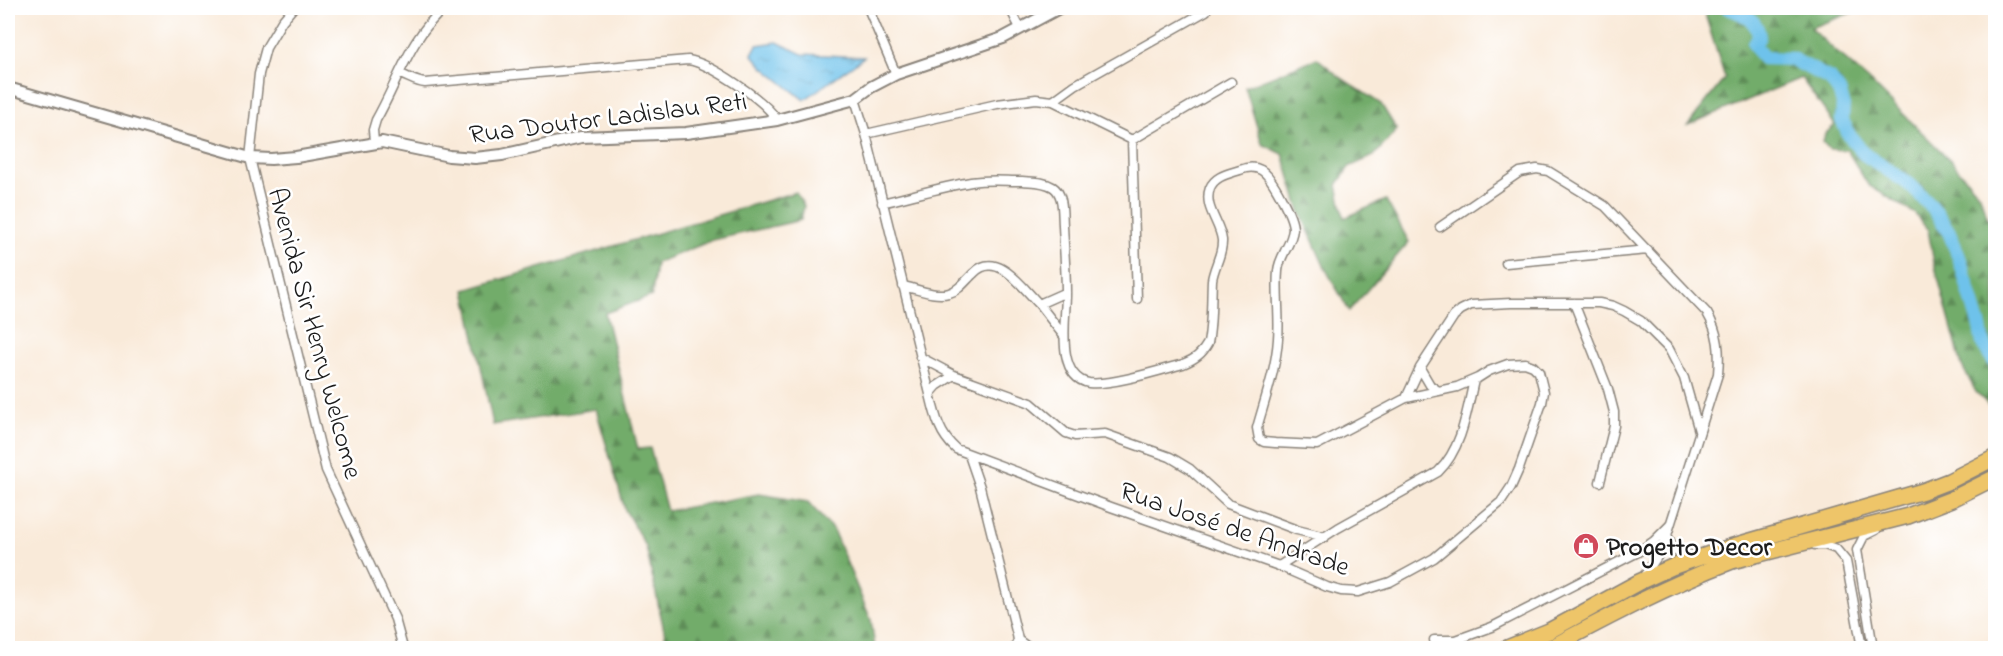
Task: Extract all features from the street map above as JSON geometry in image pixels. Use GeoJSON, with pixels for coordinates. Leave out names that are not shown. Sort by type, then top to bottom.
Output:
{"type":"FeatureCollection","features":[{"type":"Feature","properties":{"kind":"highway"},"geometry":{"type":"LineString","coordinates":[[1507,648],[1549,631],[1639,582],[1672,567],[1702,556],[1923,491],[1949,481],[1995,457]]}},
{"type":"Feature","properties":{"kind":"highway"},"geometry":{"type":"LineString","coordinates":[[1550,648],[1664,589],[1732,561],[1908,516],[1952,499],[1995,477]]}},
{"type":"Feature","properties":{"kind":"street","name":"Avenida Sir Henry Welcome"},"geometry":{"type":"LineString","coordinates":[[293,8],[282,21],[266,48],[259,74],[250,158],[326,470],[395,619],[403,648]]}},
{"type":"Feature","properties":{"kind":"street"},"geometry":{"type":"LineString","coordinates":[[374,142],[376,120],[423,29],[445,8],[458,8]]}},
{"type":"Feature","properties":{"kind":"street"},"geometry":{"type":"LineString","coordinates":[[868,8],[896,74]]}},
{"type":"Feature","properties":{"kind":"street"},"geometry":{"type":"LineString","coordinates":[[1011,8],[1020,28]]}},
{"type":"Feature","properties":{"kind":"street","name":"Rua Doutor Ladislau Reti"},"geometry":{"type":"LineString","coordinates":[[8,88],[250,158],[296,157],[374,142],[390,143],[449,156],[474,158],[502,155],[581,137],[686,133],[777,120],[855,99],[871,87],[896,74],[994,41],[1059,8]]}},
{"type":"Feature","properties":{"kind":"street"},"geometry":{"type":"LineString","coordinates":[[1053,101],[1075,85],[1206,11]]}},
{"type":"Feature","properties":{"kind":"street"},"geometry":{"type":"LineString","coordinates":[[400,74],[417,83],[425,83],[688,60],[712,69],[765,104],[777,120]]}},
{"type":"Feature","properties":{"kind":"street"},"geometry":{"type":"LineString","coordinates":[[1132,140],[1231,82]]}},
{"type":"Feature","properties":{"kind":"street","name":"Rua José de Andrade"},"geometry":{"type":"LineString","coordinates":[[855,99],[866,134],[937,419],[947,441],[956,449],[969,455],[1279,566],[1327,587],[1358,592],[1390,582],[1434,558],[1501,502],[1519,469],[1544,392],[1539,372],[1533,366],[1524,363],[1508,364],[1457,387],[1406,398],[1317,445],[1264,442],[1259,439],[1257,428],[1278,342],[1278,271],[1280,259],[1293,229],[1289,214],[1269,178],[1263,171],[1254,167],[1221,176],[1213,182],[1210,189],[1209,205],[1220,231],[1222,250],[1212,279],[1208,343],[1203,352],[1183,364],[1108,382],[1089,383],[1075,377],[1071,371],[1064,336]]}},
{"type":"Feature","properties":{"kind":"street"},"geometry":{"type":"LineString","coordinates":[[866,134],[997,104],[1036,99],[1053,101],[1132,140]]}},
{"type":"Feature","properties":{"kind":"street"},"geometry":{"type":"LineString","coordinates":[[1132,140],[1137,299]]}},
{"type":"Feature","properties":{"kind":"street"},"geometry":{"type":"LineString","coordinates":[[1440,227],[1520,172],[1537,169],[1548,171],[1605,206],[1707,313],[1714,324],[1718,335],[1718,374],[1667,535],[1659,554],[1639,582]]}},
{"type":"Feature","properties":{"kind":"street"},"geometry":{"type":"LineString","coordinates":[[882,203],[990,180],[1036,182],[1050,185],[1055,189],[1061,203],[1066,292],[1064,336]]}},
{"type":"Feature","properties":{"kind":"street"},"geometry":{"type":"LineString","coordinates":[[1506,263],[1648,250]]}},
{"type":"Feature","properties":{"kind":"street"},"geometry":{"type":"LineString","coordinates":[[903,286],[938,294],[949,293],[966,282],[981,267],[988,264],[997,265],[1039,304],[1064,336]]}},
{"type":"Feature","properties":{"kind":"street"},"geometry":{"type":"LineString","coordinates":[[1039,304],[1066,292]]}},
{"type":"Feature","properties":{"kind":"street"},"geometry":{"type":"LineString","coordinates":[[1574,303],[1608,389],[1614,412],[1614,426],[1600,482]]}},
{"type":"Feature","properties":{"kind":"street"},"geometry":{"type":"LineString","coordinates":[[1406,398],[1420,368],[1454,316],[1471,305],[1599,303],[1613,306],[1641,321],[1669,349],[1684,378],[1699,431]]}},
{"type":"Feature","properties":{"kind":"street"},"geometry":{"type":"LineString","coordinates":[[920,357],[954,375],[1030,403],[1066,433],[1075,436],[1097,434],[1112,436],[1170,456],[1190,470],[1228,504],[1297,530],[1325,537]]}},
{"type":"Feature","properties":{"kind":"street"},"geometry":{"type":"LineString","coordinates":[[1420,368],[1430,385],[1437,390]]}},
{"type":"Feature","properties":{"kind":"street"},"geometry":{"type":"LineString","coordinates":[[930,394],[936,386],[954,375]]}},
{"type":"Feature","properties":{"kind":"street"},"geometry":{"type":"LineString","coordinates":[[1279,566],[1437,472],[1446,464],[1453,453],[1466,415],[1474,380]]}},
{"type":"Feature","properties":{"kind":"street"},"geometry":{"type":"LineString","coordinates":[[969,455],[982,495],[1016,644],[1029,648]]}},
{"type":"Feature","properties":{"kind":"street"},"geometry":{"type":"LineString","coordinates":[[1874,648],[1858,559],[1857,550],[1860,541],[1869,533],[1923,513],[1952,499]]}},
{"type":"Feature","properties":{"kind":"street"},"geometry":{"type":"LineString","coordinates":[[1434,640],[1456,640],[1503,622],[1638,552],[1654,541],[1671,523]]}},
{"type":"Feature","properties":{"kind":"street"},"geometry":{"type":"LineString","coordinates":[[1667,535],[1675,551],[1702,556]]}},
{"type":"Feature","properties":{"kind":"street"},"geometry":{"type":"LineString","coordinates":[[1732,561],[1766,558],[1820,544],[1836,549],[1843,556],[1848,567],[1862,648]]}},
{"type":"Feature","properties":{"kind":"green space"},"geometry":{"type":"Polygon","coordinates":[[[1703,8],[1864,8],[1810,28],[1878,89],[1951,161],[1979,194],[1995,237],[1995,412],[1976,392],[1962,366],[1934,263],[1928,230],[1914,213],[1868,185],[1847,150],[1829,149],[1823,142],[1825,134],[1835,125],[1801,78],[1688,125],[1725,78],[1703,8]]]}},
{"type":"Feature","properties":{"kind":"green space"},"geometry":{"type":"Polygon","coordinates":[[[1317,58],[1340,77],[1381,104],[1397,130],[1374,156],[1349,167],[1337,185],[1344,218],[1386,200],[1409,242],[1349,311],[1325,268],[1300,212],[1283,154],[1262,144],[1245,87],[1317,58]]]}},
{"type":"Feature","properties":{"kind":"green space"},"geometry":{"type":"Polygon","coordinates":[[[796,192],[804,206],[801,220],[713,240],[656,263],[652,296],[605,313],[638,449],[650,448],[667,511],[759,494],[808,502],[833,530],[871,620],[875,648],[695,648],[666,640],[646,547],[625,510],[596,409],[493,425],[465,290],[796,192]]]}},
{"type":"Feature","properties":{"kind":"water"},"geometry":{"type":"Polygon","coordinates":[[[777,42],[802,54],[864,57],[804,100],[763,67],[752,54],[757,45],[777,42]]]}},
{"type":"Feature","properties":{"kind":"waterway"},"geometry":{"type":"LineString","coordinates":[[1728,8],[1744,15],[1756,26],[1759,37],[1754,44],[1763,58],[1792,59],[1830,79],[1839,91],[1843,103],[1842,120],[1849,135],[1864,154],[1909,184],[1932,207],[1949,232],[1959,257],[1983,344],[1996,364]]}},
{"type":"Feature","properties":{"kind":"place","name":"Progetto Decor"},"geometry":{"type":"Point","coordinates":[1586,546]}}]}
